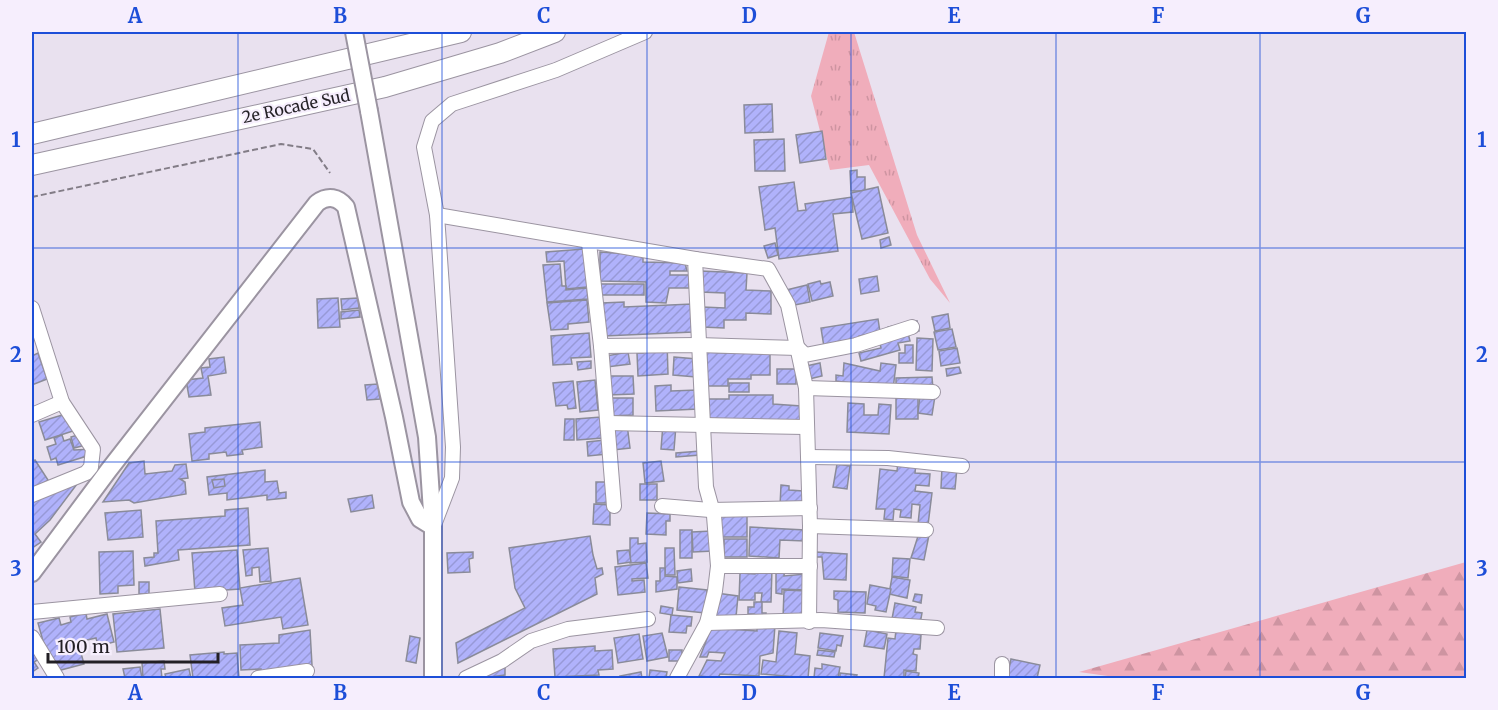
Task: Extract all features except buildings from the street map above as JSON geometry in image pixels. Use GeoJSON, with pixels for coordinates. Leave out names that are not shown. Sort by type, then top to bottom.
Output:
{"type":"FeatureCollection","features":[{"type":"Feature","properties":{"kind":"highway","name":"2e Rocade Sud"},"geometry":{"type":"LineString","coordinates":[[32,134],[461,32]]}},
{"type":"Feature","properties":{"kind":"highway","name":"2e Rocade Sud"},"geometry":{"type":"LineString","coordinates":[[32,165],[385,87],[500,53],[555,32]]}},
{"type":"Feature","properties":{"kind":"main road"},"geometry":{"type":"LineString","coordinates":[[354,32],[428,438],[433,527],[433,678]]}},
{"type":"Feature","properties":{"kind":"main road"},"geometry":{"type":"LineString","coordinates":[[32,573],[108,471],[317,203],[327,198],[338,200],[346,207],[411,502],[420,519],[433,527]]}},
{"type":"Feature","properties":{"kind":"street"},"geometry":{"type":"LineString","coordinates":[[433,527],[452,478],[453,447],[437,215],[424,147],[426,134],[441,111],[452,104],[556,70],[645,32]]}},
{"type":"Feature","properties":{"kind":"street"},"geometry":{"type":"LineString","coordinates":[[437,215],[589,243],[768,268],[788,305],[806,388],[805,427],[809,457],[810,508],[809,622]]}},
{"type":"Feature","properties":{"kind":"street"},"geometry":{"type":"LineString","coordinates":[[589,243],[601,346],[614,506]]}},
{"type":"Feature","properties":{"kind":"street"},"geometry":{"type":"LineString","coordinates":[[677,678],[707,623],[718,566],[714,516],[710,510],[701,427],[694,259]]}},
{"type":"Feature","properties":{"kind":"street"},"geometry":{"type":"LineString","coordinates":[[32,308],[37,347],[62,402],[93,449],[91,467],[86,473],[32,495]]}},
{"type":"Feature","properties":{"kind":"street"},"geometry":{"type":"LineString","coordinates":[[601,346],[698,345],[798,348],[805,355],[856,345],[912,327]]}},
{"type":"Feature","properties":{"kind":"street"},"geometry":{"type":"LineString","coordinates":[[806,388],[933,392]]}},
{"type":"Feature","properties":{"kind":"street"},"geometry":{"type":"LineString","coordinates":[[32,415],[62,402]]}},
{"type":"Feature","properties":{"kind":"street"},"geometry":{"type":"LineString","coordinates":[[608,423],[701,427],[805,427]]}},
{"type":"Feature","properties":{"kind":"street"},"geometry":{"type":"LineString","coordinates":[[809,457],[888,458],[962,466]]}},
{"type":"Feature","properties":{"kind":"street"},"geometry":{"type":"LineString","coordinates":[[662,506],[710,510],[810,508]]}},
{"type":"Feature","properties":{"kind":"street"},"geometry":{"type":"LineString","coordinates":[[810,526],[926,530]]}},
{"type":"Feature","properties":{"kind":"street"},"geometry":{"type":"LineString","coordinates":[[718,566],[810,566]]}},
{"type":"Feature","properties":{"kind":"street"},"geometry":{"type":"LineString","coordinates":[[32,612],[220,594]]}},
{"type":"Feature","properties":{"kind":"street"},"geometry":{"type":"LineString","coordinates":[[466,678],[502,661],[531,641],[568,629],[648,619]]}},
{"type":"Feature","properties":{"kind":"street"},"geometry":{"type":"LineString","coordinates":[[707,623],[809,622],[937,628]]}},
{"type":"Feature","properties":{"kind":"street"},"geometry":{"type":"LineString","coordinates":[[32,637],[57,678]]}},
{"type":"Feature","properties":{"kind":"street"},"geometry":{"type":"LineString","coordinates":[[258,678],[307,671]]}},
{"type":"Feature","properties":{"kind":"path"},"geometry":{"type":"LineString","coordinates":[[32,197],[281,144],[313,149],[330,173]]}},
{"type":"Feature","properties":{"kind":"green space"},"geometry":{"type":"Polygon","coordinates":[[[829,32],[854,32],[917,235],[950,303],[930,279],[869,165],[830,170],[811,96],[829,32]]]}},
{"type":"Feature","properties":{"kind":"green space"},"geometry":{"type":"Polygon","coordinates":[[[1466,562],[1466,678],[1122,678],[1079,672],[1466,562]]]}}]}
